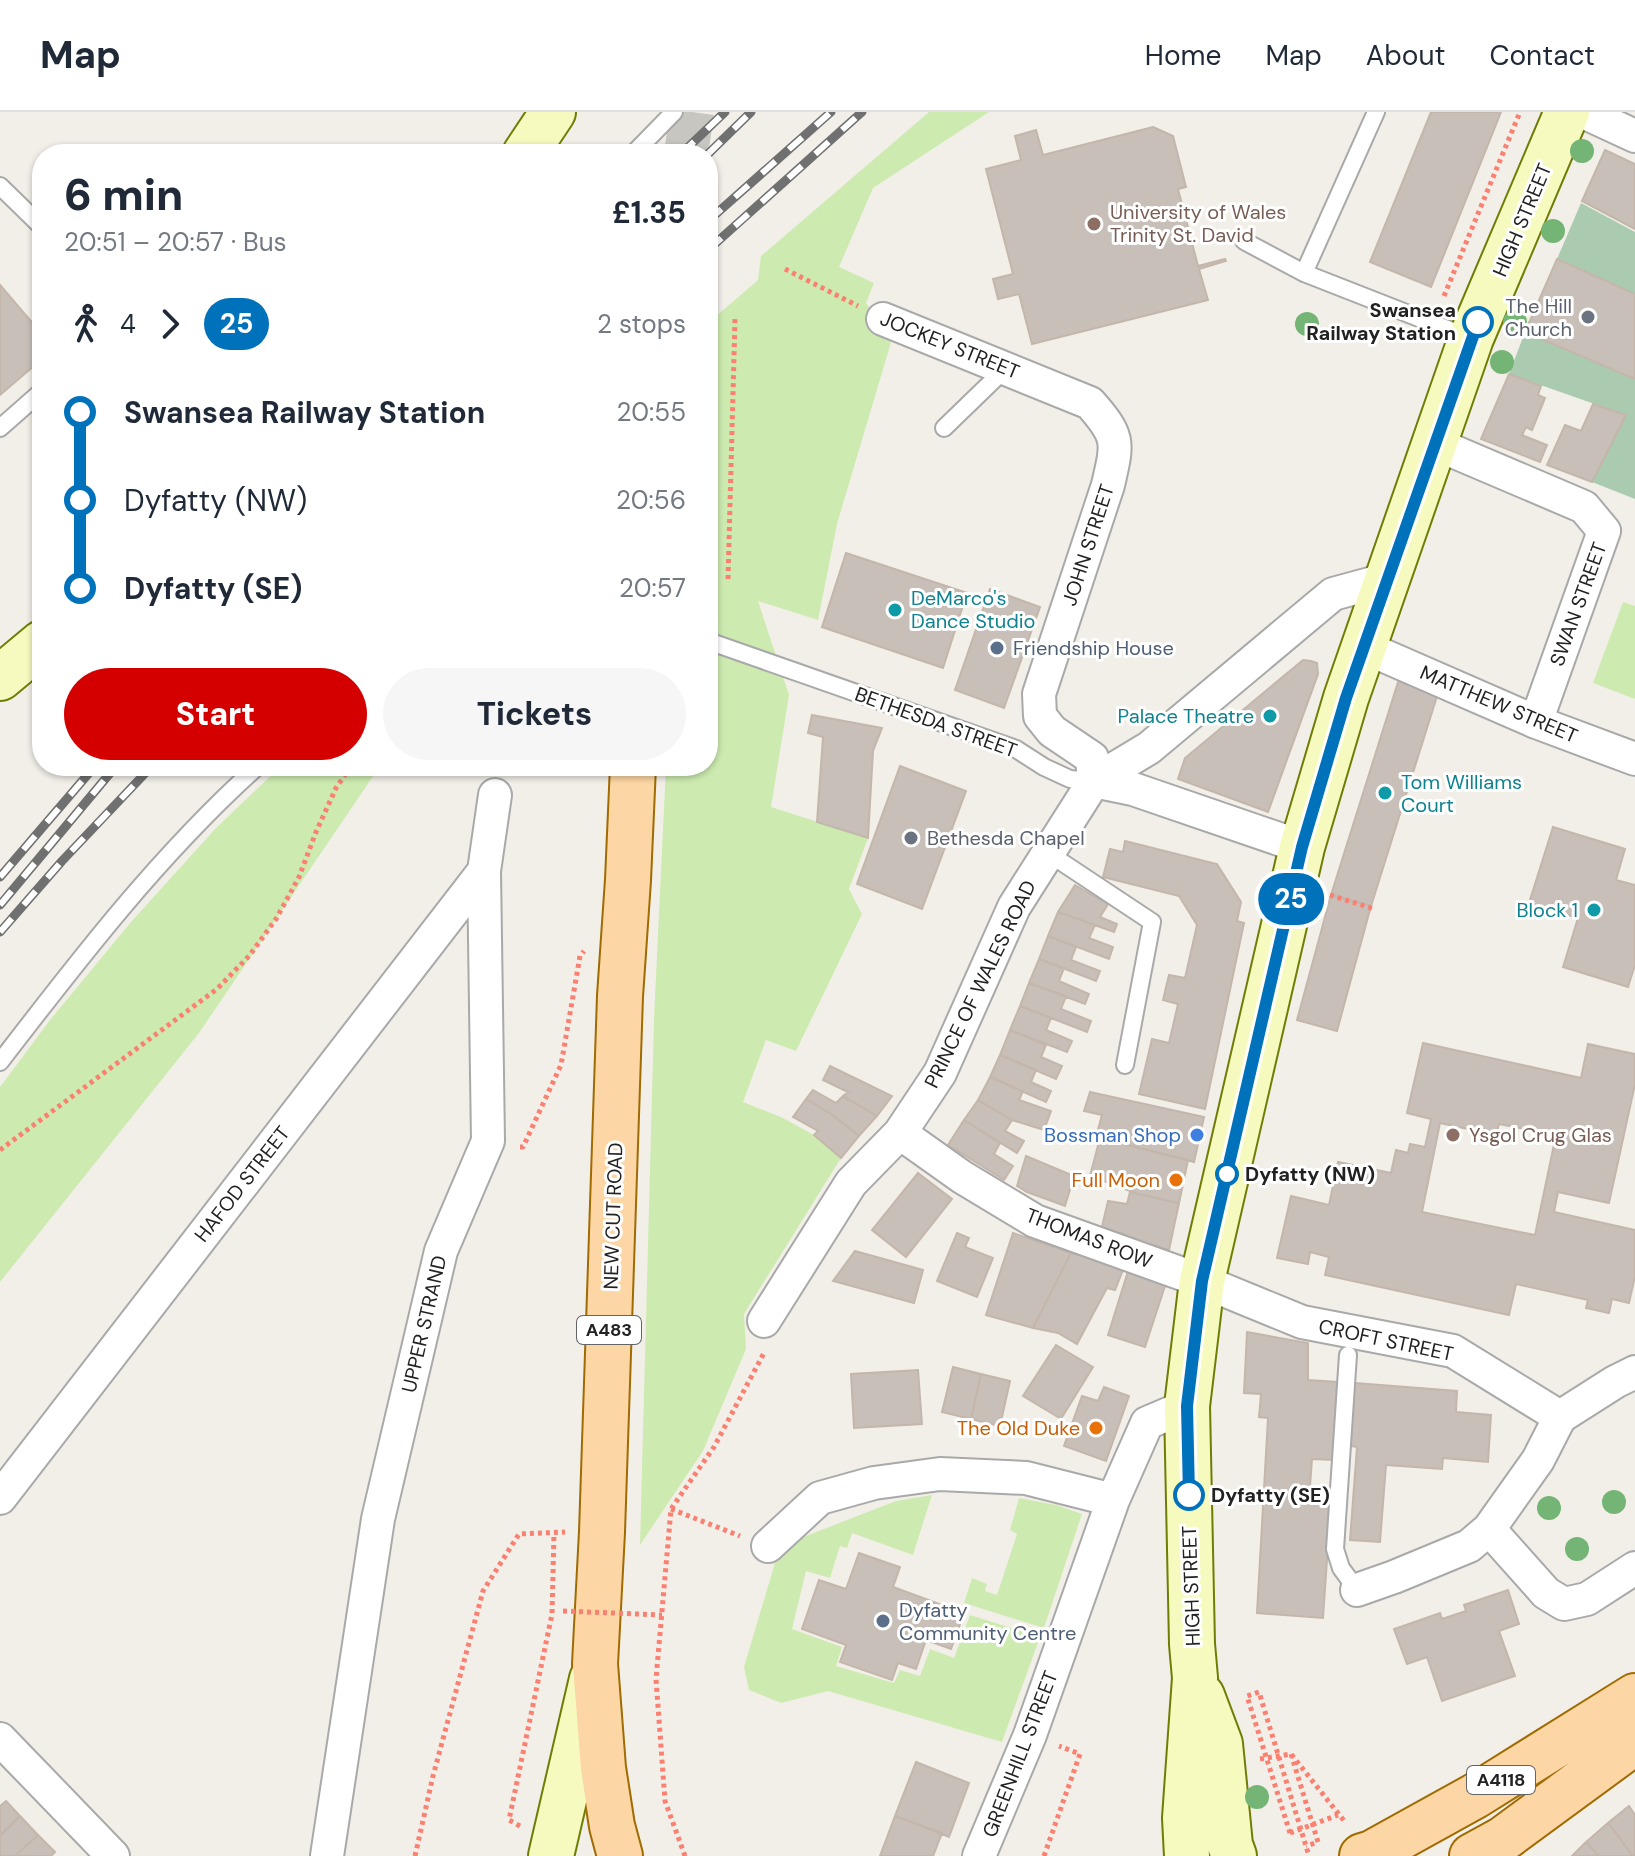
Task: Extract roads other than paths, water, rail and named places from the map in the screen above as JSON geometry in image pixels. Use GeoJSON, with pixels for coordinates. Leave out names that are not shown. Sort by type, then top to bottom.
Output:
{"type":"FeatureCollection","features":[{"type":"Feature","properties":{"kind":"main road"},"geometry":{"type":"LineString","coordinates":[[532,144],[553,112]]}},
{"type":"Feature","properties":{"kind":"main road","name":"HIGH STREET"},"geometry":{"type":"LineString","coordinates":[[1195,1678],[1187,1406],[1202,1281],[1298,866],[1346,698],[1471,338],[1567,112]]}},
{"type":"Feature","properties":{"kind":"main road"},"geometry":{"type":"LineString","coordinates":[[0,678],[32,651]]}},
{"type":"Feature","properties":{"kind":"main road","name":"NEW CUT ROAD"},"geometry":{"type":"LineString","coordinates":[[620,1856],[603,1768],[595,1664],[620,996],[633,776]]}},
{"type":"Feature","properties":{"kind":"main road"},"geometry":{"type":"LineString","coordinates":[[551,1856],[595,1664]]}},
{"type":"Feature","properties":{"kind":"main road"},"geometry":{"type":"LineString","coordinates":[[1153,1856],[1186,1837],[1195,1678]]}},
{"type":"Feature","properties":{"kind":"main road"},"geometry":{"type":"LineString","coordinates":[[1195,1678],[1220,1744],[1230,1845],[1234,1856]]}},
{"type":"Feature","properties":{"kind":"main road","name":"A4118"},"geometry":{"type":"LineString","coordinates":[[1367,1854],[1475,1796],[1635,1696]]}},
{"type":"Feature","properties":{"kind":"main road","name":"A4118"},"geometry":{"type":"LineString","coordinates":[[1472,1856],[1503,1839],[1635,1742]]}},
{"type":"Feature","properties":{"kind":"street"},"geometry":{"type":"LineString","coordinates":[[1583,112],[1635,136]]}},
{"type":"Feature","properties":{"kind":"street","name":"JOCKEY STREET"},"geometry":{"type":"LineString","coordinates":[[883,319],[1090,403],[1110,426]]}},
{"type":"Feature","properties":{"kind":"street","name":"JOHN STREET"},"geometry":{"type":"LineString","coordinates":[[1094,781],[1092,758],[1052,731],[1040,716],[1039,694],[1108,485],[1116,451],[1110,426]]}},
{"type":"Feature","properties":{"kind":"street","name":"SWAN STREET"},"geometry":{"type":"LineString","coordinates":[[1436,444],[1584,507],[1604,531],[1536,722]]}},
{"type":"Feature","properties":{"kind":"street","name":"PRINCE OF WALES ROAD"},"geometry":{"type":"LineString","coordinates":[[764,1321],[851,1183],[900,1133],[940,1073],[1014,907],[1094,781],[1149,748],[1333,594],[1388,579]]}},
{"type":"Feature","properties":{"kind":"street","name":"MATTHEW STREET"},"geometry":{"type":"LineString","coordinates":[[1364,647],[1536,722],[1635,759]]}},
{"type":"Feature","properties":{"kind":"street"},"geometry":{"type":"LineString","coordinates":[[1094,781],[1133,789],[1298,866]]}},
{"type":"Feature","properties":{"kind":"street","name":"UPPER STRAND"},"geometry":{"type":"LineString","coordinates":[[327,1856],[378,1519],[441,1251],[488,1141],[484,871],[495,795]]}},
{"type":"Feature","properties":{"kind":"street","name":"HAFOD STREET"},"geometry":{"type":"LineString","coordinates":[[0,1498],[484,871]]}},
{"type":"Feature","properties":{"kind":"street","name":"THOMAS ROW"},"geometry":{"type":"LineString","coordinates":[[900,1133],[962,1177],[1035,1221],[1202,1281]]}},
{"type":"Feature","properties":{"kind":"street","name":"CROFT STREET"},"geometry":{"type":"LineString","coordinates":[[1202,1281],[1302,1322],[1453,1351],[1560,1417]]}},
{"type":"Feature","properties":{"kind":"street"},"geometry":{"type":"LineString","coordinates":[[1357,1590],[1469,1546],[1489,1529],[1538,1460],[1560,1417],[1635,1372]]}},
{"type":"Feature","properties":{"kind":"street","name":"GREENHILL STREET"},"geometry":{"type":"LineString","coordinates":[[979,1856],[1030,1735],[1113,1500],[1147,1423],[1187,1406]]}},
{"type":"Feature","properties":{"kind":"street"},"geometry":{"type":"LineString","coordinates":[[768,1546],[820,1498],[874,1483],[940,1474],[1026,1478],[1113,1500]]}},
{"type":"Feature","properties":{"kind":"street"},"geometry":{"type":"LineString","coordinates":[[1489,1529],[1546,1593],[1564,1604],[1587,1599],[1635,1568]]}},
{"type":"Feature","properties":{"kind":"street"},"geometry":{"type":"LineString","coordinates":[[0,1739],[113,1856]]}},
{"type":"Feature","properties":{"kind":"lane"},"geometry":{"type":"LineString","coordinates":[[643,144],[674,112]]}},
{"type":"Feature","properties":{"kind":"lane"},"geometry":{"type":"LineString","coordinates":[[1304,273],[1376,112]]}},
{"type":"Feature","properties":{"kind":"lane"},"geometry":{"type":"LineString","coordinates":[[0,186],[32,217]]}},
{"type":"Feature","properties":{"kind":"lane"},"geometry":{"type":"LineString","coordinates":[[1244,241],[1304,273],[1471,338]]}},
{"type":"Feature","properties":{"kind":"lane"},"geometry":{"type":"LineString","coordinates":[[944,428],[1006,368]]}},
{"type":"Feature","properties":{"kind":"lane"},"geometry":{"type":"LineString","coordinates":[[0,428],[32,400]]}},
{"type":"Feature","properties":{"kind":"lane","name":"BETHESDA STREET"},"geometry":{"type":"LineString","coordinates":[[718,644],[1016,749],[1070,779],[1094,781]]}},
{"type":"Feature","properties":{"kind":"lane"},"geometry":{"type":"LineString","coordinates":[[0,1062],[117,914],[185,836],[248,776]]}},
{"type":"Feature","properties":{"kind":"lane"},"geometry":{"type":"LineString","coordinates":[[1048,853],[1152,922],[1125,1065]]}},
{"type":"Feature","properties":{"kind":"lane"},"geometry":{"type":"LineString","coordinates":[[1348,1355],[1335,1549],[1341,1568],[1357,1590]]}},
{"type":"Feature","properties":{"kind":"tunnel"},"geometry":{"type":"LineString","coordinates":[[687,144],[692,112]]}},
{"type":"Feature","properties":{"kind":"railway"},"geometry":{"type":"LineString","coordinates":[[691,144],[725,112]]}},
{"type":"Feature","properties":{"kind":"railway"},"geometry":{"type":"LineString","coordinates":[[718,144],[751,112]]}},
{"type":"Feature","properties":{"kind":"railway"},"geometry":{"type":"LineString","coordinates":[[718,212],[831,112]]}},
{"type":"Feature","properties":{"kind":"railway"},"geometry":{"type":"LineString","coordinates":[[718,241],[862,112]]}},
{"type":"Feature","properties":{"kind":"railway"},"geometry":{"type":"LineString","coordinates":[[0,877],[86,776]]}},
{"type":"Feature","properties":{"kind":"railway"},"geometry":{"type":"LineString","coordinates":[[0,905],[108,776]]}},
{"type":"Feature","properties":{"kind":"railway"},"geometry":{"type":"LineString","coordinates":[[0,932],[143,776]]}},
{"type":"Feature","properties":{"kind":"place","name":"University of Wales Trinity St. David"},"geometry":{"type":"Point","coordinates":[1094,224]}},
{"type":"Feature","properties":{"kind":"place","name":"The Hill Church"},"geometry":{"type":"Point","coordinates":[1588,317]}},
{"type":"Feature","properties":{"kind":"place","name":"Swansea Railway Station"},"geometry":{"type":"Point","coordinates":[1478,322]}},
{"type":"Feature","properties":{"kind":"place","name":"DeMarco's Dance Studio"},"geometry":{"type":"Point","coordinates":[895,610]}},
{"type":"Feature","properties":{"kind":"place","name":"Friendship House"},"geometry":{"type":"Point","coordinates":[997,648]}},
{"type":"Feature","properties":{"kind":"place","name":"Palace Theatre"},"geometry":{"type":"Point","coordinates":[1270,716]}},
{"type":"Feature","properties":{"kind":"place","name":"Tom Williams Court"},"geometry":{"type":"Point","coordinates":[1385,793]}},
{"type":"Feature","properties":{"kind":"place","name":"Bethesda Chapel"},"geometry":{"type":"Point","coordinates":[911,838]}},
{"type":"Feature","properties":{"kind":"place","name":"Block 1"},"geometry":{"type":"Point","coordinates":[1594,910]}},
{"type":"Feature","properties":{"kind":"place","name":"Bossman Shop"},"geometry":{"type":"Point","coordinates":[1197,1135]}},
{"type":"Feature","properties":{"kind":"place","name":"Ysgol Crug Glas"},"geometry":{"type":"Point","coordinates":[1453,1135]}},
{"type":"Feature","properties":{"kind":"place","name":"Dyfatty (NW)"},"geometry":{"type":"Point","coordinates":[1227,1174]}},
{"type":"Feature","properties":{"kind":"place","name":"Full Moon"},"geometry":{"type":"Point","coordinates":[1176,1180]}},
{"type":"Feature","properties":{"kind":"place","name":"The Old Duke"},"geometry":{"type":"Point","coordinates":[1096,1428]}},
{"type":"Feature","properties":{"kind":"place","name":"Dyfatty (SE)"},"geometry":{"type":"Point","coordinates":[1189,1495]}},
{"type":"Feature","properties":{"kind":"place","name":"Dyfatty Community Centre"},"geometry":{"type":"Point","coordinates":[883,1621]}}]}
